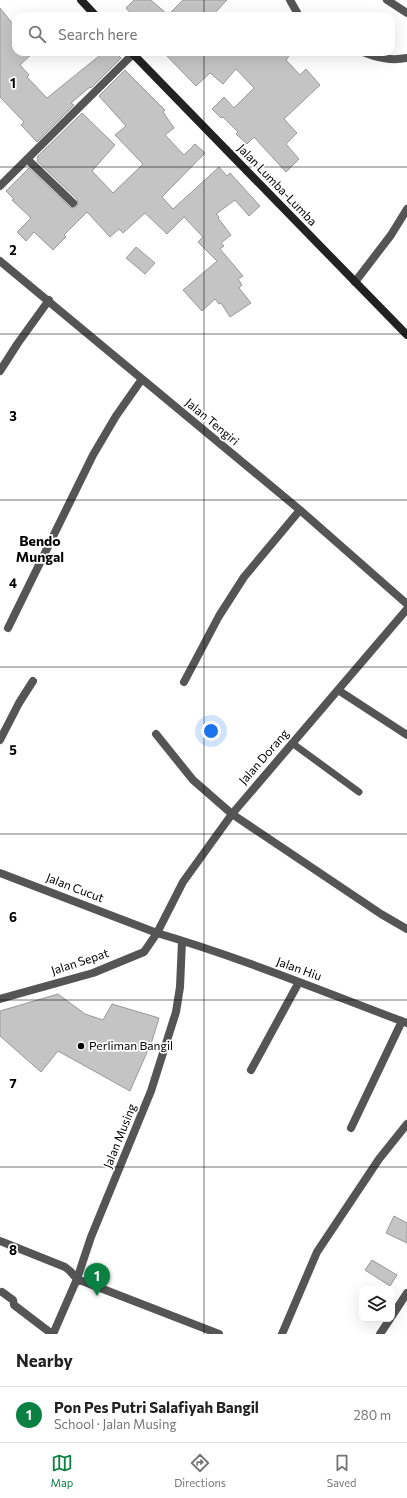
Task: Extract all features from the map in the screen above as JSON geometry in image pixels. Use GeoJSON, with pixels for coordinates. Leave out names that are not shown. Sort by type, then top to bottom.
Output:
{"type":"FeatureCollection","features":[{"type":"Feature","properties":{"kind":"main road"},"geometry":{"type":"LineString","coordinates":[[81,0],[92,12]]}},
{"type":"Feature","properties":{"kind":"main road","name":"Jalan Lumba-Lumba"},"geometry":{"type":"LineString","coordinates":[[135,56],[407,335]]}},
{"type":"Feature","properties":{"kind":"street"},"geometry":{"type":"LineString","coordinates":[[290,0],[297,12]]}},
{"type":"Feature","properties":{"kind":"street"},"geometry":{"type":"LineString","coordinates":[[388,0],[407,13]]}},
{"type":"Feature","properties":{"kind":"street"},"geometry":{"type":"LineString","coordinates":[[0,186],[129,56]]}},
{"type":"Feature","properties":{"kind":"street"},"geometry":{"type":"LineString","coordinates":[[373,56],[388,60],[407,58]]}},
{"type":"Feature","properties":{"kind":"street"},"geometry":{"type":"LineString","coordinates":[[27,159],[72,203]]}},
{"type":"Feature","properties":{"kind":"street"},"geometry":{"type":"LineString","coordinates":[[355,282],[391,235],[407,208]]}},
{"type":"Feature","properties":{"kind":"street","name":"Jalan Tengiri"},"geometry":{"type":"LineString","coordinates":[[0,261],[49,300],[300,510],[407,604]]}},
{"type":"Feature","properties":{"kind":"street"},"geometry":{"type":"LineString","coordinates":[[0,371],[49,300]]}},
{"type":"Feature","properties":{"kind":"street"},"geometry":{"type":"LineString","coordinates":[[8,628],[93,455],[116,416],[142,379]]}},
{"type":"Feature","properties":{"kind":"street"},"geometry":{"type":"LineString","coordinates":[[184,682],[219,616],[244,577],[300,510]]}},
{"type":"Feature","properties":{"kind":"street","name":"Jalan Dorang"},"geometry":{"type":"LineString","coordinates":[[157,933],[183,882],[232,814],[407,609]]}},
{"type":"Feature","properties":{"kind":"street"},"geometry":{"type":"LineString","coordinates":[[0,740],[19,703],[33,681]]}},
{"type":"Feature","properties":{"kind":"street"},"geometry":{"type":"LineString","coordinates":[[338,690],[407,735]]}},
{"type":"Feature","properties":{"kind":"street"},"geometry":{"type":"LineString","coordinates":[[156,734],[193,780],[232,814],[375,910],[407,929]]}},
{"type":"Feature","properties":{"kind":"street","name":"Jalan Cucut"},"geometry":{"type":"LineString","coordinates":[[0,873],[157,933]]}},
{"type":"Feature","properties":{"kind":"street","name":"Jalan Hiu"},"geometry":{"type":"LineString","coordinates":[[157,933],[299,982],[405,1022]]}},
{"type":"Feature","properties":{"kind":"street","name":"Jalan Sepat"},"geometry":{"type":"LineString","coordinates":[[0,999],[93,973],[144,952],[157,933]]}},
{"type":"Feature","properties":{"kind":"street","name":"Jalan Musing"},"geometry":{"type":"LineString","coordinates":[[52,1334],[77,1279],[91,1237],[151,1091],[169,1037],[176,1012],[180,986],[182,941]]}},
{"type":"Feature","properties":{"kind":"street"},"geometry":{"type":"LineString","coordinates":[[251,1070],[299,982]]}},
{"type":"Feature","properties":{"kind":"street"},"geometry":{"type":"LineString","coordinates":[[351,1128],[405,1022]]}},
{"type":"Feature","properties":{"kind":"street"},"geometry":{"type":"LineString","coordinates":[[282,1334],[318,1252],[379,1159],[407,1124]]}},
{"type":"Feature","properties":{"kind":"street"},"geometry":{"type":"LineString","coordinates":[[0,1241],[65,1267],[70,1270],[77,1279],[218,1334]]}},
{"type":"Feature","properties":{"kind":"street"},"geometry":{"type":"LineString","coordinates":[[2,1292],[12,1300],[14,1305],[52,1334]]}},
{"type":"Feature","properties":{"kind":"street"},"geometry":{"type":"LineString","coordinates":[[395,1311],[407,1293]]}},
{"type":"Feature","properties":{"kind":"street"},"geometry":{"type":"LineString","coordinates":[[380,1334],[388,1322]]}},
{"type":"Feature","properties":{"kind":"lane"},"geometry":{"type":"LineString","coordinates":[[292,744],[359,792]]}},
{"type":"Feature","properties":{"kind":"building"},"geometry":{"type":"Polygon","coordinates":[[[134,0],[151,0],[165,12],[130,12],[126,8],[134,0]]]}},
{"type":"Feature","properties":{"kind":"building"},"geometry":{"type":"Polygon","coordinates":[[[183,0],[227,0],[216,12],[171,12],[183,0]]]}},
{"type":"Feature","properties":{"kind":"building"},"geometry":{"type":"Polygon","coordinates":[[[0,8],[12,23],[12,56],[30,56],[20,65],[29,75],[27,77],[47,98],[99,56],[119,56],[121,58],[91,88],[90,87],[71,103],[74,105],[37,142],[21,125],[24,122],[0,97],[0,8]]]}},
{"type":"Feature","properties":{"kind":"building"},"geometry":{"type":"Polygon","coordinates":[[[167,56],[289,56],[286,60],[300,75],[306,69],[320,85],[284,119],[297,133],[286,144],[299,159],[286,172],[254,137],[247,144],[236,134],[238,132],[223,117],[221,118],[212,109],[224,97],[234,108],[254,88],[236,69],[223,84],[210,73],[196,86],[167,56]]]}},
{"type":"Feature","properties":{"kind":"building"},"geometry":{"type":"Polygon","coordinates":[[[125,70],[165,110],[163,112],[174,128],[165,135],[184,155],[195,144],[205,153],[162,197],[173,209],[219,167],[227,176],[230,173],[260,206],[249,216],[235,200],[216,214],[231,235],[221,243],[224,246],[220,249],[243,276],[238,279],[242,285],[239,288],[251,303],[230,317],[221,303],[219,304],[215,299],[202,311],[183,290],[217,261],[198,242],[203,237],[184,217],[167,234],[145,213],[123,233],[119,229],[110,237],[87,212],[64,235],[66,237],[53,250],[34,232],[26,241],[17,232],[31,218],[12,200],[14,199],[6,191],[29,168],[70,207],[74,208],[78,205],[77,199],[37,161],[37,157],[82,113],[115,145],[92,171],[113,193],[143,164],[115,135],[126,126],[99,96],[125,70]]]}},
{"type":"Feature","properties":{"kind":"building"},"geometry":{"type":"Polygon","coordinates":[[[136,247],[155,263],[145,274],[126,258],[136,247]]]}},
{"type":"Feature","properties":{"kind":"building","name":"Perliman Bangil"},"geometry":{"type":"Polygon","coordinates":[[[58,994],[85,1014],[103,1020],[112,1004],[159,1018],[152,1041],[130,1091],[58,1051],[41,1072],[0,1036],[0,1011],[58,994]]]}},
{"type":"Feature","properties":{"kind":"building"},"geometry":{"type":"Polygon","coordinates":[[[394,1216],[407,1223],[407,1243],[386,1233],[394,1216]]]}},
{"type":"Feature","properties":{"kind":"building"},"geometry":{"type":"Polygon","coordinates":[[[372,1260],[397,1275],[390,1286],[365,1270],[372,1260]]]}},
{"type":"Feature","properties":{"kind":"place","name":"Perliman Bangil"},"geometry":{"type":"Point","coordinates":[81,1046]}},
{"type":"Feature","properties":{"kind":"place","name":"Pon Pes Putri Salafiyah Bangil"},"geometry":{"type":"Point","coordinates":[97,1296]}},
{"type":"Feature","properties":{"kind":"district","name":"Bendo Mungal"},"geometry":{"type":"Point","coordinates":[40,550]}}]}
